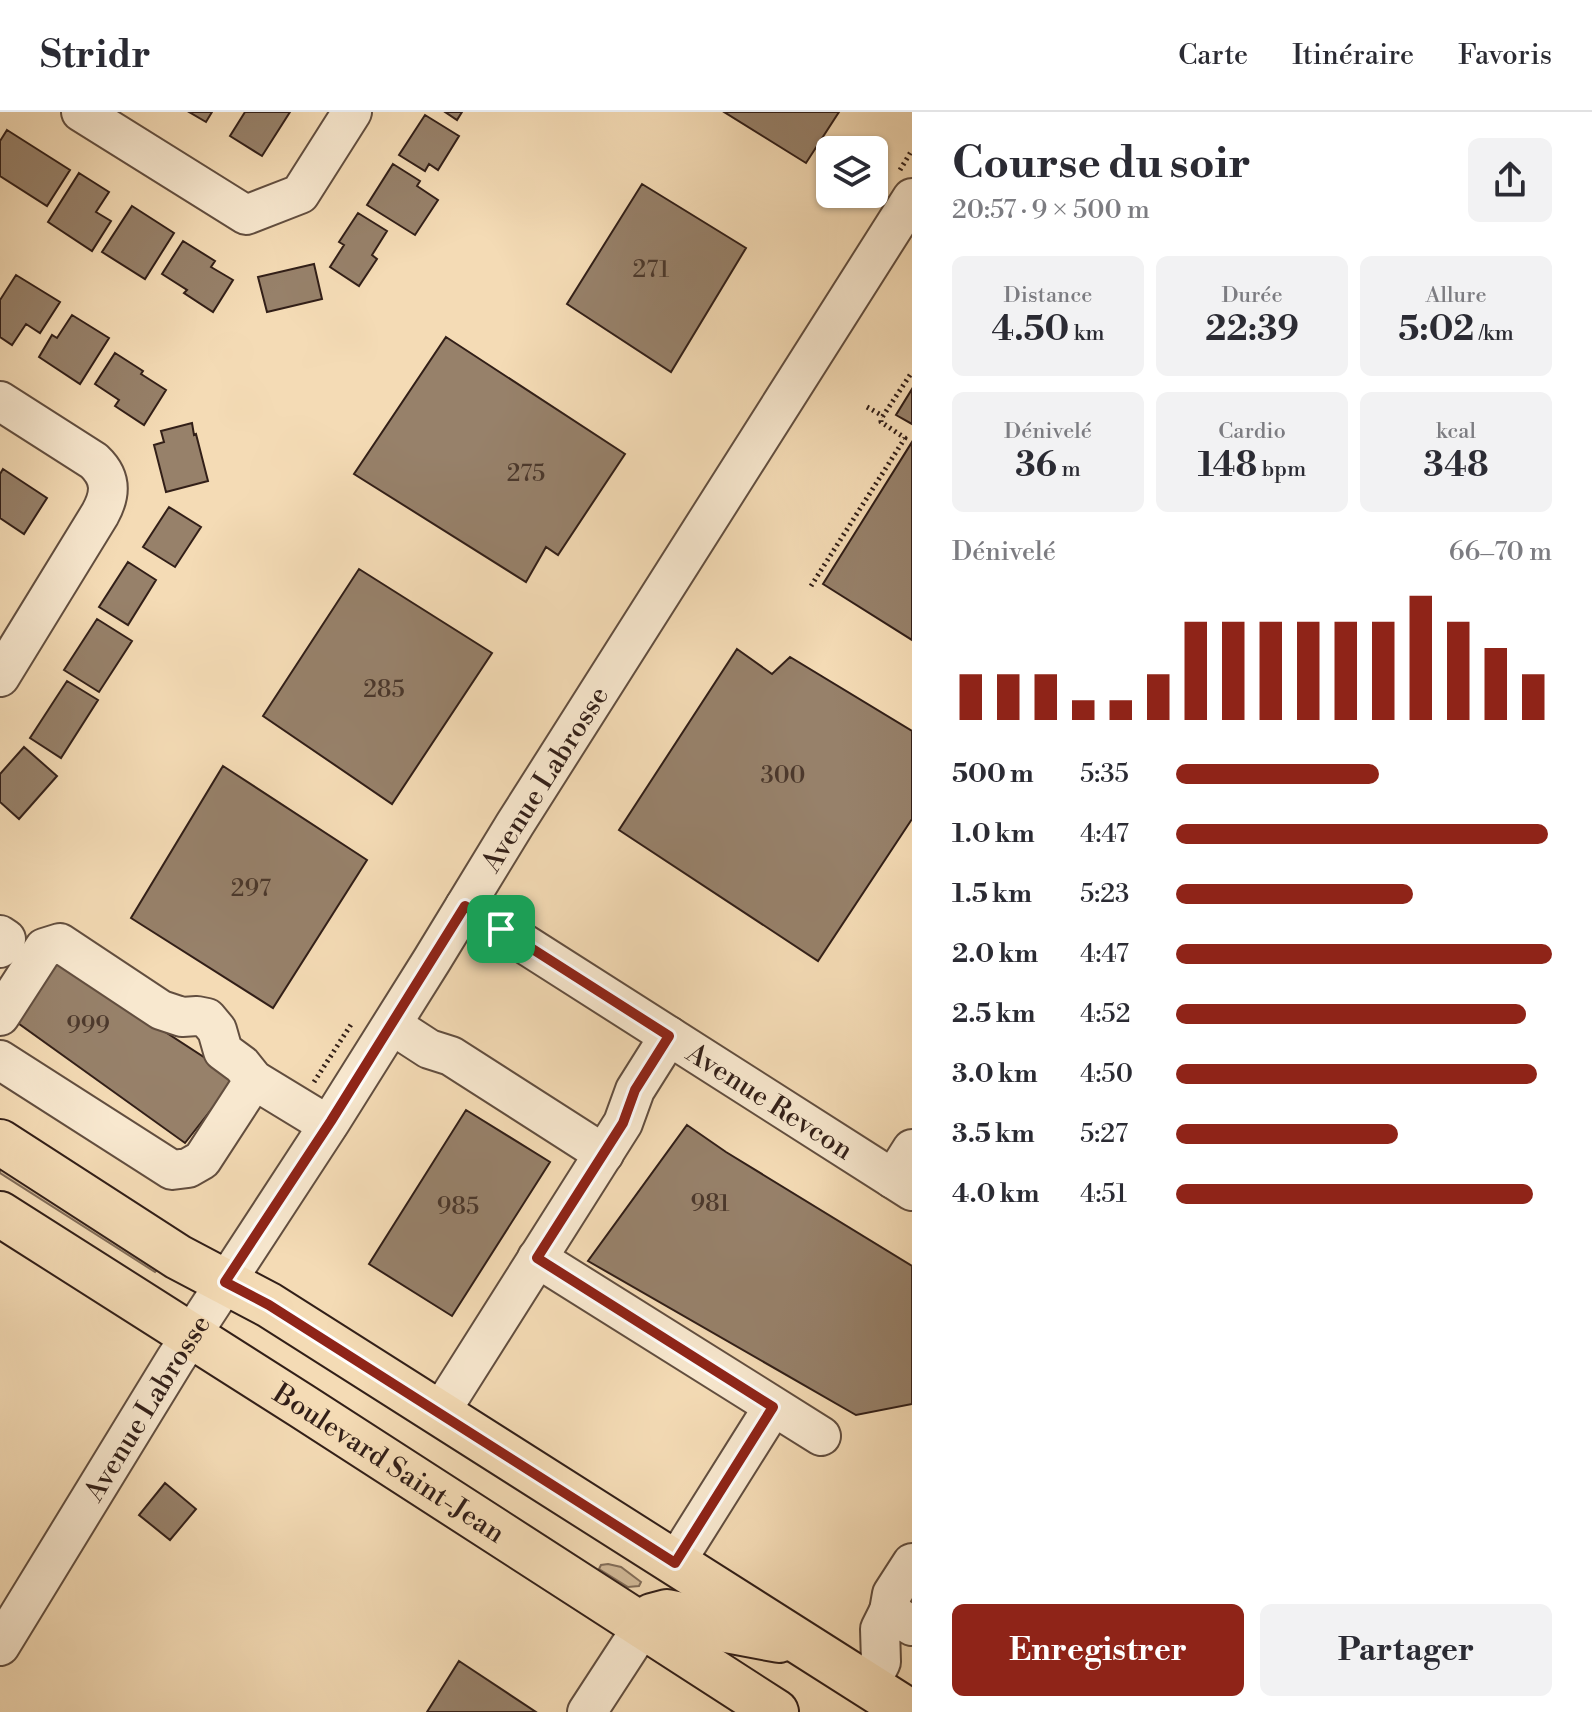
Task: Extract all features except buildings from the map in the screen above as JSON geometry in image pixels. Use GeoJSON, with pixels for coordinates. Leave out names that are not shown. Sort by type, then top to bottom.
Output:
{"type":"FeatureCollection","features":[{"type":"Feature","properties":{"kind":"main road"},"geometry":{"type":"LineString","coordinates":[[0,1142],[178,1257],[269,1305],[910,1712]]}},
{"type":"Feature","properties":{"kind":"main road","name":"Boulevard Saint-Jean"},"geometry":{"type":"LineString","coordinates":[[0,1214],[776,1712]]}},
{"type":"Feature","properties":{"kind":"main road"},"geometry":{"type":"LineString","coordinates":[[643,1626],[652,1616],[667,1612],[699,1625],[805,1645]]}},
{"type":"Feature","properties":{"kind":"street"},"geometry":{"type":"LineString","coordinates":[[81,112],[246,215],[300,194],[352,112]]}},
{"type":"Feature","properties":{"kind":"street","name":"Avenue Labrosse"},"geometry":{"type":"LineString","coordinates":[[0,1646],[225,1282],[392,1025],[545,776],[912,198]]}},
{"type":"Feature","properties":{"kind":"street"},"geometry":{"type":"LineString","coordinates":[[0,401],[94,461],[105,474],[109,488],[100,514],[0,677]]}},
{"type":"Feature","properties":{"kind":"street","name":"Avenue Revcon"},"geometry":{"type":"LineString","coordinates":[[465,906],[669,1036],[906,1173]]}},
{"type":"Feature","properties":{"kind":"street"},"geometry":{"type":"LineString","coordinates":[[0,935],[6,939],[0,948]]}},
{"type":"Feature","properties":{"kind":"street"},"geometry":{"type":"LineString","coordinates":[[0,1016],[44,948],[60,943],[161,1010],[182,1017],[207,1018],[217,1030],[223,1051],[242,1065],[254,1080],[328,1125]]}},
{"type":"Feature","properties":{"kind":"street"},"geometry":{"type":"LineString","coordinates":[[392,1025],[429,1049],[451,1056],[604,1154]]}},
{"type":"Feature","properties":{"kind":"street"},"geometry":{"type":"LineString","coordinates":[[439,1414],[623,1123],[635,1090],[669,1036]]}},
{"type":"Feature","properties":{"kind":"street"},"geometry":{"type":"LineString","coordinates":[[0,1060],[172,1170],[180,1171],[202,1160],[254,1080]]}},
{"type":"Feature","properties":{"kind":"street"},"geometry":{"type":"LineString","coordinates":[[537,1258],[821,1436]]}},
{"type":"Feature","properties":{"kind":"street"},"geometry":{"type":"LineString","coordinates":[[675,1563],[773,1407]]}},
{"type":"Feature","properties":{"kind":"street"},"geometry":{"type":"LineString","coordinates":[[869,1686],[881,1662],[880,1629],[900,1618],[892,1594],[912,1563]]}},
{"type":"Feature","properties":{"kind":"street"},"geometry":{"type":"LineString","coordinates":[[587,1712],[643,1626]]}},
{"type":"Feature","properties":{"kind":"path"},"geometry":{"type":"LineString","coordinates":[[811,586],[905,438],[881,422],[912,372]]}},
{"type":"Feature","properties":{"kind":"path"},"geometry":{"type":"LineString","coordinates":[[867,407],[883,416]]}},
{"type":"Feature","properties":{"kind":"shaded area"},"geometry":{"type":"Polygon","coordinates":[[[0,1168],[157,1270],[155,1272],[0,1173],[0,1168]]]}},
{"type":"Feature","properties":{"kind":"shaded area"},"geometry":{"type":"Polygon","coordinates":[[[601,1565],[621,1567],[641,1582],[639,1586],[628,1587],[599,1569],[601,1565]]]}},
{"type":"Feature","properties":{"kind":"route"},"geometry":{"type":"LineString","coordinates":[[465,906],[501,929],[669,1036],[635,1090],[623,1123],[537,1258],[773,1407],[675,1563],[269,1305],[225,1282],[331,1121],[465,906]]}}]}
